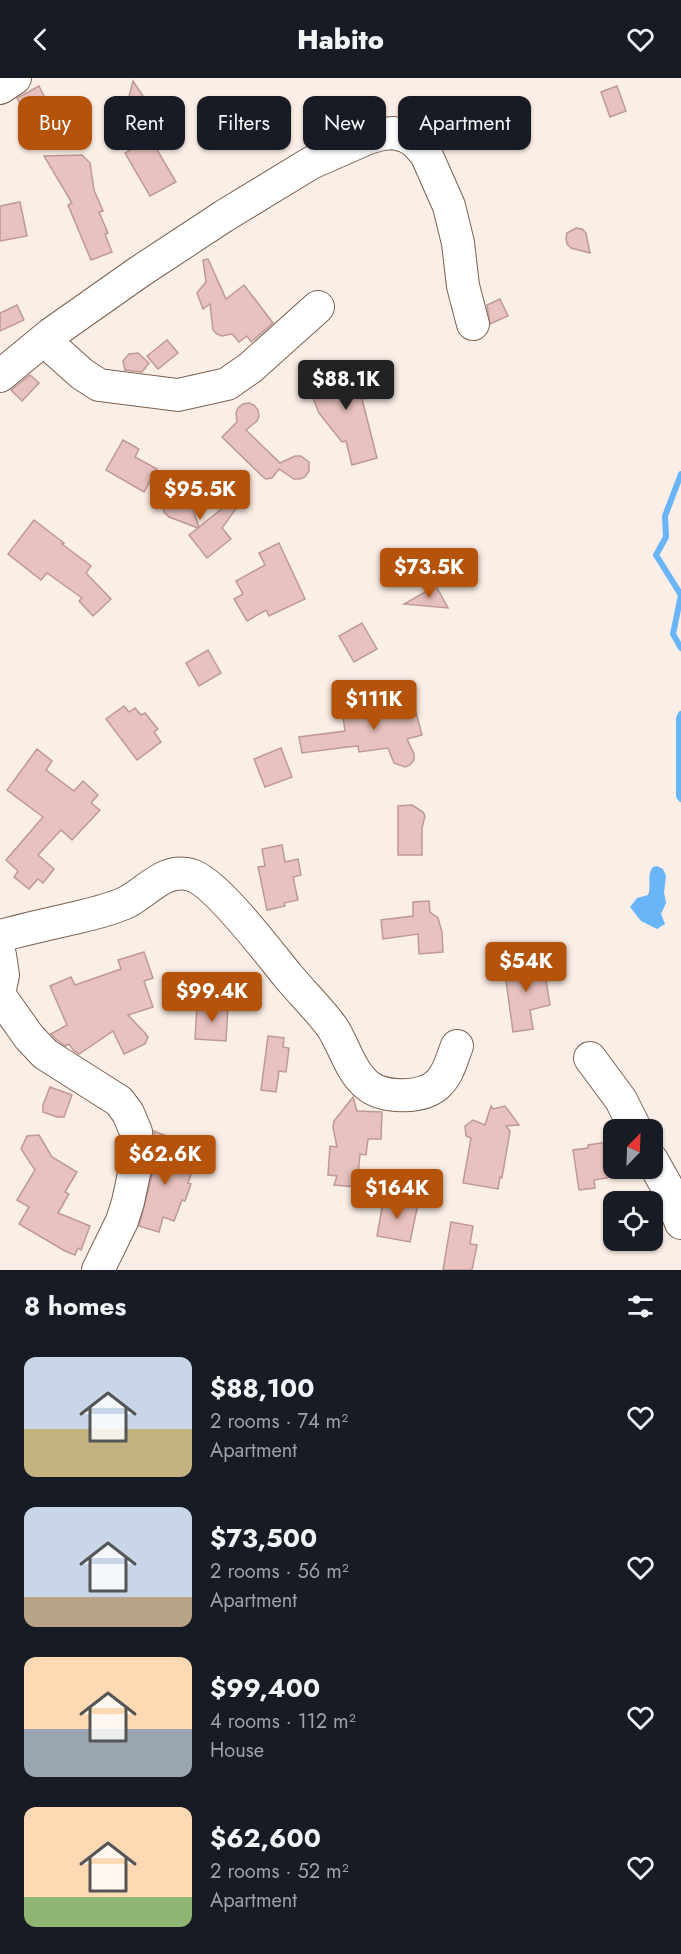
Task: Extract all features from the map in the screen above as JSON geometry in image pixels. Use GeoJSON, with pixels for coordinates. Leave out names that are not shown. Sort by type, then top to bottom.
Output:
{"type":"FeatureCollection","features":[{"type":"Feature","properties":{"kind":"street"},"geometry":{"type":"LineString","coordinates":[[0,88],[15,78]]}},
{"type":"Feature","properties":{"kind":"street"},"geometry":{"type":"LineString","coordinates":[[0,376],[44,340],[224,216],[311,163],[368,138],[394,133],[414,141],[426,154],[449,206],[472,324]]}},
{"type":"Feature","properties":{"kind":"street"},"geometry":{"type":"LineString","coordinates":[[44,340],[82,374],[99,385],[178,395],[227,384],[250,368],[318,307]]}},
{"type":"Feature","properties":{"kind":"street"},"geometry":{"type":"LineString","coordinates":[[0,936],[104,911],[128,901],[164,877],[176,873],[191,875],[204,881],[236,914],[332,1028],[367,1085],[388,1094],[408,1095],[429,1091],[439,1084],[446,1074],[457,1046]]}},
{"type":"Feature","properties":{"kind":"street"},"geometry":{"type":"LineString","coordinates":[[0,955],[3,975],[0,989]]}},
{"type":"Feature","properties":{"kind":"street"},"geometry":{"type":"LineString","coordinates":[[0,996],[45,1054],[118,1101],[128,1113],[136,1132],[138,1155],[128,1202],[122,1221],[98,1270]]}},
{"type":"Feature","properties":{"kind":"street"},"geometry":{"type":"LineString","coordinates":[[590,1058],[621,1100],[630,1119]]}},
{"type":"Feature","properties":{"kind":"street"},"geometry":{"type":"LineString","coordinates":[[663,1179],[681,1223]]}},
{"type":"Feature","properties":{"kind":"water"},"geometry":{"type":"Polygon","coordinates":[[[653,867],[663,869],[666,876],[664,892],[666,903],[661,914],[665,924],[657,929],[641,921],[630,907],[637,898],[648,895],[650,873],[653,867]]]}},
{"type":"Feature","properties":{"kind":"building"},"geometry":{"type":"Polygon","coordinates":[[[133,81],[143,96],[129,96],[133,81]]]}},
{"type":"Feature","properties":{"kind":"building"},"geometry":{"type":"Polygon","coordinates":[[[39,86],[44,96],[21,96],[39,86]]]}},
{"type":"Feature","properties":{"kind":"building"},"geometry":{"type":"Polygon","coordinates":[[[617,86],[626,111],[610,117],[601,92],[617,86]]]}},
{"type":"Feature","properties":{"kind":"building"},"geometry":{"type":"Polygon","coordinates":[[[130,150],[157,150],[176,182],[150,196],[125,153],[130,150]]]}},
{"type":"Feature","properties":{"kind":"building"},"geometry":{"type":"Polygon","coordinates":[[[82,155],[90,163],[94,190],[103,211],[99,212],[108,233],[105,234],[112,252],[91,260],[68,205],[72,203],[44,156],[82,155]]]}},
{"type":"Feature","properties":{"kind":"building"},"geometry":{"type":"Polygon","coordinates":[[[20,202],[27,236],[0,241],[0,206],[20,202]]]}},
{"type":"Feature","properties":{"kind":"building"},"geometry":{"type":"Polygon","coordinates":[[[576,228],[586,233],[590,253],[571,248],[567,244],[567,233],[576,228]]]}},
{"type":"Feature","properties":{"kind":"building"},"geometry":{"type":"Polygon","coordinates":[[[208,259],[226,299],[244,285],[273,323],[251,342],[247,336],[239,342],[232,334],[222,336],[213,330],[210,304],[203,309],[197,293],[206,282],[203,260],[208,259]]]}},
{"type":"Feature","properties":{"kind":"building"},"geometry":{"type":"Polygon","coordinates":[[[500,299],[508,316],[490,324],[487,305],[500,299]]]}},
{"type":"Feature","properties":{"kind":"building"},"geometry":{"type":"Polygon","coordinates":[[[17,305],[24,320],[0,331],[0,313],[17,305]]]}},
{"type":"Feature","properties":{"kind":"building"},"geometry":{"type":"Polygon","coordinates":[[[167,340],[178,353],[158,369],[147,356],[167,340]]]}},
{"type":"Feature","properties":{"kind":"building"},"geometry":{"type":"Polygon","coordinates":[[[138,353],[149,363],[142,372],[125,370],[123,361],[129,354],[138,353]]]}},
{"type":"Feature","properties":{"kind":"building"},"geometry":{"type":"Polygon","coordinates":[[[380,363],[369,398],[362,399],[377,458],[352,465],[346,441],[342,442],[319,413],[303,374],[315,364],[345,402],[355,374],[356,376],[380,363]]]}},
{"type":"Feature","properties":{"kind":"building"},"geometry":{"type":"Polygon","coordinates":[[[30,375],[39,383],[22,401],[11,390],[30,375]]]}},
{"type":"Feature","properties":{"kind":"building"},"geometry":{"type":"Polygon","coordinates":[[[249,403],[258,410],[259,416],[257,421],[246,430],[280,463],[295,456],[301,456],[309,462],[309,471],[305,477],[294,479],[279,469],[272,478],[266,479],[222,437],[237,422],[238,408],[249,403]]]}},
{"type":"Feature","properties":{"kind":"building"},"geometry":{"type":"Polygon","coordinates":[[[123,440],[139,449],[135,457],[157,469],[144,492],[106,470],[123,440]]]}},
{"type":"Feature","properties":{"kind":"building"},"geometry":{"type":"Polygon","coordinates":[[[179,491],[188,495],[199,527],[239,495],[243,499],[222,528],[231,539],[207,558],[189,535],[198,528],[169,517],[164,512],[159,493],[179,491]]]}},
{"type":"Feature","properties":{"kind":"building"},"geometry":{"type":"Polygon","coordinates":[[[34,520],[91,566],[86,573],[111,599],[93,616],[79,601],[82,598],[47,573],[41,580],[8,554],[34,520]]]}},
{"type":"Feature","properties":{"kind":"building"},"geometry":{"type":"Polygon","coordinates":[[[279,543],[305,599],[269,616],[266,610],[247,621],[234,599],[243,594],[236,581],[265,565],[259,553],[279,543]]]}},
{"type":"Feature","properties":{"kind":"building"},"geometry":{"type":"Polygon","coordinates":[[[407,551],[415,567],[395,576],[387,560],[407,551]]]}},
{"type":"Feature","properties":{"kind":"building"},"geometry":{"type":"Polygon","coordinates":[[[436,586],[448,608],[404,604],[436,586]]]}},
{"type":"Feature","properties":{"kind":"building"},"geometry":{"type":"Polygon","coordinates":[[[362,623],[377,649],[354,662],[339,636],[362,623]]]}},
{"type":"Feature","properties":{"kind":"building"},"geometry":{"type":"Polygon","coordinates":[[[208,650],[221,673],[199,686],[186,663],[208,650]]]}},
{"type":"Feature","properties":{"kind":"building"},"geometry":{"type":"Polygon","coordinates":[[[398,695],[400,708],[414,705],[422,735],[407,739],[414,754],[414,760],[410,765],[405,767],[394,763],[388,748],[359,752],[358,746],[302,753],[299,737],[345,731],[343,717],[363,715],[361,702],[398,695]]]}},
{"type":"Feature","properties":{"kind":"building"},"geometry":{"type":"Polygon","coordinates":[[[124,706],[129,712],[135,708],[141,715],[145,713],[158,729],[154,732],[161,742],[137,760],[106,719],[124,706]]]}},
{"type":"Feature","properties":{"kind":"building"},"geometry":{"type":"Polygon","coordinates":[[[281,748],[292,777],[265,787],[254,759],[281,748]]]}},
{"type":"Feature","properties":{"kind":"building"},"geometry":{"type":"Polygon","coordinates":[[[37,749],[52,761],[46,770],[74,791],[83,781],[98,795],[91,803],[100,810],[72,840],[61,830],[38,855],[54,869],[43,883],[38,879],[29,889],[14,877],[18,871],[6,860],[43,817],[7,790],[37,749]]]}},
{"type":"Feature","properties":{"kind":"building"},"geometry":{"type":"Polygon","coordinates":[[[412,805],[425,816],[422,828],[422,855],[398,855],[398,806],[412,805]]]}},
{"type":"Feature","properties":{"kind":"building"},"geometry":{"type":"Polygon","coordinates":[[[282,845],[285,862],[298,859],[301,875],[293,877],[298,900],[267,910],[258,867],[265,866],[262,849],[282,845]]]}},
{"type":"Feature","properties":{"kind":"building"},"geometry":{"type":"Polygon","coordinates":[[[429,901],[430,912],[438,918],[442,932],[443,952],[419,954],[418,934],[383,939],[381,920],[413,916],[413,902],[429,901]]]}},
{"type":"Feature","properties":{"kind":"building"},"geometry":{"type":"Polygon","coordinates":[[[144,952],[153,978],[144,981],[153,1007],[128,1015],[148,1037],[145,1044],[124,1054],[113,1031],[79,1054],[69,1044],[65,1046],[51,1034],[67,1025],[50,986],[71,977],[75,985],[121,969],[118,960],[144,952]]]}},
{"type":"Feature","properties":{"kind":"building"},"geometry":{"type":"Polygon","coordinates":[[[543,961],[550,1005],[530,1010],[533,1029],[513,1032],[504,966],[543,961]]]}},
{"type":"Feature","properties":{"kind":"building"},"geometry":{"type":"Polygon","coordinates":[[[197,1005],[228,1006],[226,1041],[195,1039],[197,1005]]]}},
{"type":"Feature","properties":{"kind":"building"},"geometry":{"type":"Polygon","coordinates":[[[268,1036],[284,1038],[283,1047],[289,1048],[286,1072],[279,1071],[276,1092],[261,1090],[268,1036]]]}},
{"type":"Feature","properties":{"kind":"building"},"geometry":{"type":"Polygon","coordinates":[[[50,1087],[72,1095],[64,1117],[43,1112],[43,1105],[50,1087]]]}},
{"type":"Feature","properties":{"kind":"building"},"geometry":{"type":"Polygon","coordinates":[[[353,1097],[357,1111],[382,1112],[381,1139],[368,1139],[366,1155],[360,1154],[357,1187],[334,1185],[337,1176],[328,1175],[330,1146],[337,1147],[334,1121],[353,1097]]]}},
{"type":"Feature","properties":{"kind":"building"},"geometry":{"type":"Polygon","coordinates":[[[491,1106],[493,1109],[505,1106],[519,1125],[506,1126],[510,1131],[498,1189],[463,1183],[471,1138],[466,1136],[465,1126],[473,1120],[485,1125],[491,1106]]]}},
{"type":"Feature","properties":{"kind":"building"},"geometry":{"type":"Polygon","coordinates":[[[154,1131],[174,1139],[167,1157],[194,1166],[185,1201],[182,1200],[174,1221],[163,1217],[159,1232],[139,1226],[156,1159],[154,1131]]]}},
{"type":"Feature","properties":{"kind":"building"},"geometry":{"type":"Polygon","coordinates":[[[39,1135],[52,1157],[77,1172],[65,1192],[69,1194],[58,1213],[90,1226],[81,1250],[78,1248],[75,1255],[19,1224],[29,1207],[17,1200],[35,1170],[21,1149],[27,1136],[39,1135]]]}},
{"type":"Feature","properties":{"kind":"building"},"geometry":{"type":"Polygon","coordinates":[[[603,1143],[603,1178],[594,1180],[595,1188],[579,1190],[573,1150],[588,1148],[588,1145],[603,1143]]]}},
{"type":"Feature","properties":{"kind":"building"},"geometry":{"type":"Polygon","coordinates":[[[384,1197],[418,1204],[410,1242],[377,1236],[384,1197]]]}},
{"type":"Feature","properties":{"kind":"building"},"geometry":{"type":"Polygon","coordinates":[[[451,1222],[473,1226],[470,1244],[477,1245],[472,1270],[443,1270],[451,1222]]]}},
{"type":"Feature","properties":{"kind":"waterway"},"geometry":{"type":"LineString","coordinates":[[681,474],[665,516],[666,537],[656,555],[681,595]]}},
{"type":"Feature","properties":{"kind":"waterway"},"geometry":{"type":"LineString","coordinates":[[681,595],[673,634],[681,648]]}},
{"type":"Feature","properties":{"kind":"waterway"},"geometry":{"type":"LineString","coordinates":[[681,714],[679,718],[679,796],[681,799]]}}]}
